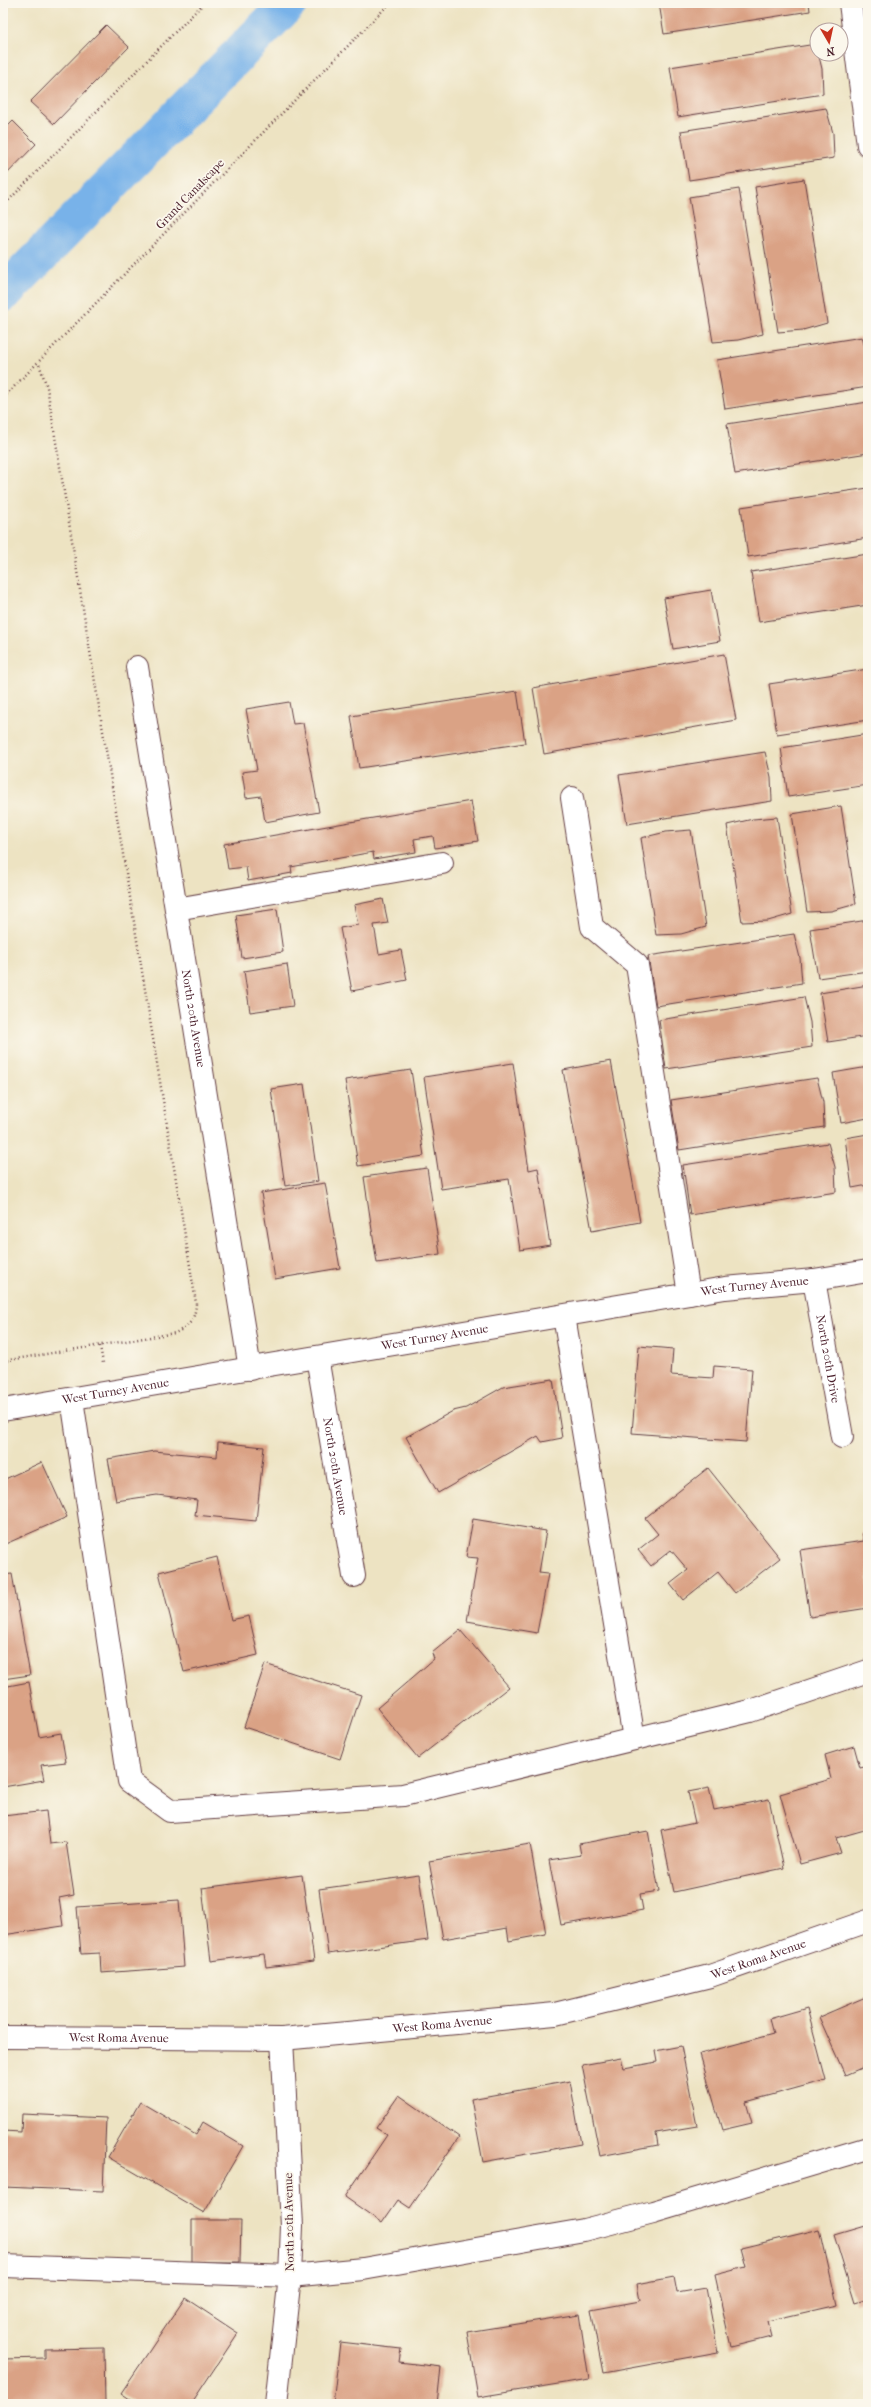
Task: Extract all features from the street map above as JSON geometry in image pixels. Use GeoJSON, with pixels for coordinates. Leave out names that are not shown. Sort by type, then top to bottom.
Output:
{"type":"FeatureCollection","features":[{"type":"Feature","properties":{"kind":"street"},"geometry":{"type":"LineString","coordinates":[[850,3],[868,145]]}},
{"type":"Feature","properties":{"kind":"street","name":"North 20th Avenue"},"geometry":{"type":"LineString","coordinates":[[137,667],[250,1369]]}},
{"type":"Feature","properties":{"kind":"street"},"geometry":{"type":"LineString","coordinates":[[572,798],[592,927],[637,965],[689,1294]]}},
{"type":"Feature","properties":{"kind":"street"},"geometry":{"type":"LineString","coordinates":[[176,909],[442,862]]}},
{"type":"Feature","properties":{"kind":"street","name":"West Turney Avenue"},"geometry":{"type":"LineString","coordinates":[[3,1410],[725,1288],[814,1280],[868,1270]]}},
{"type":"Feature","properties":{"kind":"street","name":"North 20th Drive"},"geometry":{"type":"LineString","coordinates":[[814,1280],[842,1437]]}},
{"type":"Feature","properties":{"kind":"street"},"geometry":{"type":"LineString","coordinates":[[564,1316],[634,1739]]}},
{"type":"Feature","properties":{"kind":"street","name":"North 20th Avenue"},"geometry":{"type":"LineString","coordinates":[[317,1357],[354,1576]]}},
{"type":"Feature","properties":{"kind":"street"},"geometry":{"type":"LineString","coordinates":[[72,1399],[129,1782],[170,1811],[403,1795],[750,1711],[868,1671]]}},
{"type":"Feature","properties":{"kind":"street","name":"West Roma Avenue"},"geometry":{"type":"LineString","coordinates":[[3,2037],[282,2039],[556,2014],[710,1976],[868,1921]]}},
{"type":"Feature","properties":{"kind":"street","name":"North 20th Avenue"},"geometry":{"type":"LineString","coordinates":[[276,2404],[290,2276],[292,2226],[282,2039]]}},
{"type":"Feature","properties":{"kind":"street"},"geometry":{"type":"LineString","coordinates":[[3,2266],[290,2276],[363,2269],[584,2230],[653,2212],[868,2148]]}},
{"type":"Feature","properties":{"kind":"path"},"geometry":{"type":"LineString","coordinates":[[3,206],[204,3]]}},
{"type":"Feature","properties":{"kind":"path","name":"Grand Canalscape"},"geometry":{"type":"LineString","coordinates":[[3,398],[39,364],[390,3]]}},
{"type":"Feature","properties":{"kind":"path"},"geometry":{"type":"LineString","coordinates":[[3,1361],[175,1333],[189,1326],[195,1315],[196,1303],[47,387],[39,364]]}},
{"type":"Feature","properties":{"kind":"building"},"geometry":{"type":"Polygon","coordinates":[[[659,3],[809,3],[810,11],[664,34],[659,3]]]}},
{"type":"Feature","properties":{"kind":"building"},"geometry":{"type":"Polygon","coordinates":[[[106,25],[129,47],[54,124],[30,102],[106,25]]]}},
{"type":"Feature","properties":{"kind":"building"},"geometry":{"type":"Polygon","coordinates":[[[809,45],[809,62],[820,62],[823,94],[678,117],[670,67],[809,45]]]}},
{"type":"Feature","properties":{"kind":"building"},"geometry":{"type":"Polygon","coordinates":[[[826,108],[833,133],[834,158],[689,180],[681,131],[826,108]]]}},
{"type":"Feature","properties":{"kind":"building"},"geometry":{"type":"Polygon","coordinates":[[[13,121],[36,144],[3,178],[3,131],[13,121]]]}},
{"type":"Feature","properties":{"kind":"building"},"geometry":{"type":"Polygon","coordinates":[[[804,179],[827,323],[803,330],[778,332],[755,187],[804,179]]]}},
{"type":"Feature","properties":{"kind":"building"},"geometry":{"type":"Polygon","coordinates":[[[739,189],[763,334],[738,340],[713,342],[689,197],[739,189]]]}},
{"type":"Feature","properties":{"kind":"building"},"geometry":{"type":"Polygon","coordinates":[[[862,337],[868,358],[868,387],[725,409],[717,360],[862,337]]]}},
{"type":"Feature","properties":{"kind":"building"},"geometry":{"type":"Polygon","coordinates":[[[868,402],[868,453],[735,474],[727,424],[868,402]]]}},
{"type":"Feature","properties":{"kind":"building"},"geometry":{"type":"Polygon","coordinates":[[[868,488],[868,538],[748,557],[741,507],[868,488]]]}},
{"type":"Feature","properties":{"kind":"building"},"geometry":{"type":"Polygon","coordinates":[[[868,554],[868,605],[759,622],[751,572],[868,554]]]}},
{"type":"Feature","properties":{"kind":"building"},"geometry":{"type":"Polygon","coordinates":[[[711,590],[720,641],[673,649],[664,598],[711,590]]]}},
{"type":"Feature","properties":{"kind":"building"},"geometry":{"type":"Polygon","coordinates":[[[724,654],[736,720],[544,754],[533,688],[724,654]]]}},
{"type":"Feature","properties":{"kind":"building"},"geometry":{"type":"Polygon","coordinates":[[[868,669],[868,720],[777,734],[769,684],[868,669]]]}},
{"type":"Feature","properties":{"kind":"building"},"geometry":{"type":"Polygon","coordinates":[[[517,691],[525,743],[359,768],[351,716],[517,691]]]}},
{"type":"Feature","properties":{"kind":"building"},"geometry":{"type":"Polygon","coordinates":[[[289,702],[293,724],[303,723],[319,812],[265,822],[261,796],[246,798],[242,772],[257,770],[246,709],[289,702]]]}},
{"type":"Feature","properties":{"kind":"building"},"geometry":{"type":"Polygon","coordinates":[[[868,734],[868,785],[788,797],[781,748],[868,734]]]}},
{"type":"Feature","properties":{"kind":"building"},"geometry":{"type":"Polygon","coordinates":[[[765,752],[771,777],[772,801],[627,824],[619,775],[765,752]]]}},
{"type":"Feature","properties":{"kind":"building"},"geometry":{"type":"Polygon","coordinates":[[[471,801],[478,841],[435,848],[433,836],[414,839],[416,852],[374,859],[373,852],[291,867],[292,873],[248,881],[246,867],[228,869],[224,844],[471,801]]]}},
{"type":"Feature","properties":{"kind":"building"},"geometry":{"type":"Polygon","coordinates":[[[841,806],[856,904],[831,911],[807,912],[792,814],[841,806]]]}},
{"type":"Feature","properties":{"kind":"building"},"geometry":{"type":"Polygon","coordinates":[[[777,817],[792,914],[768,921],[742,922],[727,825],[753,819],[777,817]]]}},
{"type":"Feature","properties":{"kind":"building"},"geometry":{"type":"Polygon","coordinates":[[[691,830],[706,927],[681,934],[656,935],[641,838],[666,832],[691,830]]]}},
{"type":"Feature","properties":{"kind":"building"},"geometry":{"type":"Polygon","coordinates":[[[383,899],[388,923],[374,925],[379,954],[401,950],[407,980],[352,991],[340,928],[358,925],[354,905],[383,899]]]}},
{"type":"Feature","properties":{"kind":"building"},"geometry":{"type":"Polygon","coordinates":[[[277,909],[283,952],[242,958],[236,915],[277,909]]]}},
{"type":"Feature","properties":{"kind":"building"},"geometry":{"type":"Polygon","coordinates":[[[868,920],[868,971],[818,978],[810,929],[868,920]]]}},
{"type":"Feature","properties":{"kind":"building"},"geometry":{"type":"Polygon","coordinates":[[[794,934],[800,958],[802,983],[656,1006],[648,956],[794,934]]]}},
{"type":"Feature","properties":{"kind":"building"},"geometry":{"type":"Polygon","coordinates":[[[287,964],[293,1006],[250,1012],[244,971],[287,964]]]}},
{"type":"Feature","properties":{"kind":"building"},"geometry":{"type":"Polygon","coordinates":[[[868,985],[868,1036],[828,1042],[820,993],[868,985]]]}},
{"type":"Feature","properties":{"kind":"building"},"geometry":{"type":"Polygon","coordinates":[[[804,997],[810,1022],[812,1047],[666,1069],[659,1020],[804,997]]]}},
{"type":"Feature","properties":{"kind":"building"},"geometry":{"type":"Polygon","coordinates":[[[611,1061],[640,1222],[592,1231],[563,1070],[611,1061]]]}},
{"type":"Feature","properties":{"kind":"building"},"geometry":{"type":"Polygon","coordinates":[[[513,1063],[529,1170],[538,1168],[550,1245],[520,1250],[509,1179],[441,1189],[424,1077],[513,1063]]]}},
{"type":"Feature","properties":{"kind":"building"},"geometry":{"type":"Polygon","coordinates":[[[868,1067],[868,1118],[841,1123],[833,1073],[868,1067]]]}},
{"type":"Feature","properties":{"kind":"building"},"geometry":{"type":"Polygon","coordinates":[[[411,1070],[424,1156],[358,1166],[345,1080],[411,1070]]]}},
{"type":"Feature","properties":{"kind":"building"},"geometry":{"type":"Polygon","coordinates":[[[817,1078],[823,1102],[824,1127],[679,1150],[671,1100],[817,1078]]]}},
{"type":"Feature","properties":{"kind":"building"},"geometry":{"type":"Polygon","coordinates":[[[304,1084],[318,1181],[285,1186],[271,1089],[304,1084]]]}},
{"type":"Feature","properties":{"kind":"building"},"geometry":{"type":"Polygon","coordinates":[[[868,1134],[868,1185],[852,1188],[845,1138],[868,1134]]]}},
{"type":"Feature","properties":{"kind":"building"},"geometry":{"type":"Polygon","coordinates":[[[828,1143],[835,1167],[836,1192],[690,1215],[683,1165],[828,1143]]]}},
{"type":"Feature","properties":{"kind":"building"},"geometry":{"type":"Polygon","coordinates":[[[427,1168],[440,1254],[377,1263],[364,1177],[427,1168]]]}},
{"type":"Feature","properties":{"kind":"building"},"geometry":{"type":"Polygon","coordinates":[[[325,1183],[340,1268],[275,1279],[261,1193],[325,1183]]]}},
{"type":"Feature","properties":{"kind":"building"},"geometry":{"type":"Polygon","coordinates":[[[639,1346],[673,1349],[671,1375],[713,1378],[714,1366],[752,1369],[746,1442],[632,1433],[639,1346]]]}},
{"type":"Feature","properties":{"kind":"building"},"geometry":{"type":"Polygon","coordinates":[[[553,1379],[562,1438],[542,1442],[538,1436],[438,1493],[406,1437],[453,1411],[466,1408],[503,1387],[553,1379]]]}},
{"type":"Feature","properties":{"kind":"building"},"geometry":{"type":"Polygon","coordinates":[[[218,1442],[264,1447],[256,1521],[195,1515],[197,1500],[157,1495],[116,1501],[108,1459],[154,1451],[217,1457],[218,1442]]]}},
{"type":"Feature","properties":{"kind":"building"},"geometry":{"type":"Polygon","coordinates":[[[42,1462],[67,1517],[3,1545],[3,1480],[42,1462]]]}},
{"type":"Feature","properties":{"kind":"building"},"geometry":{"type":"Polygon","coordinates":[[[708,1468],[780,1558],[735,1593],[718,1572],[683,1600],[670,1584],[688,1570],[671,1550],[651,1566],[638,1550],[658,1534],[645,1518],[708,1468]]]}},
{"type":"Feature","properties":{"kind":"building"},"geometry":{"type":"Polygon","coordinates":[[[473,1519],[546,1531],[539,1573],[548,1574],[537,1633],[467,1621],[478,1558],[466,1557],[473,1519]]]}},
{"type":"Feature","properties":{"kind":"building"},"geometry":{"type":"Polygon","coordinates":[[[862,1533],[868,1533],[868,1608],[810,1617],[800,1550],[864,1541],[862,1533]]]}},
{"type":"Feature","properties":{"kind":"building"},"geometry":{"type":"Polygon","coordinates":[[[217,1557],[231,1620],[249,1616],[258,1655],[184,1672],[159,1572],[217,1557]]]}},
{"type":"Feature","properties":{"kind":"building"},"geometry":{"type":"Polygon","coordinates":[[[12,1574],[30,1675],[3,1679],[3,1575],[12,1574]]]}},
{"type":"Feature","properties":{"kind":"building"},"geometry":{"type":"Polygon","coordinates":[[[460,1630],[509,1687],[418,1758],[377,1708],[434,1659],[432,1653],[460,1630]]]}},
{"type":"Feature","properties":{"kind":"building"},"geometry":{"type":"Polygon","coordinates":[[[265,1664],[361,1695],[340,1759],[244,1727],[265,1664]]]}},
{"type":"Feature","properties":{"kind":"building"},"geometry":{"type":"Polygon","coordinates":[[[29,1682],[39,1737],[61,1733],[66,1762],[41,1765],[44,1780],[3,1787],[3,1687],[29,1682]]]}},
{"type":"Feature","properties":{"kind":"building"},"geometry":{"type":"Polygon","coordinates":[[[854,1746],[860,1768],[868,1766],[868,1829],[836,1838],[841,1853],[800,1864],[780,1794],[831,1779],[825,1755],[854,1746]]]}},
{"type":"Feature","properties":{"kind":"building"},"geometry":{"type":"Polygon","coordinates":[[[709,1788],[714,1810],[769,1799],[784,1868],[674,1892],[661,1830],[695,1823],[688,1792],[709,1788]]]}},
{"type":"Feature","properties":{"kind":"building"},"geometry":{"type":"Polygon","coordinates":[[[46,1811],[50,1844],[66,1842],[74,1895],[59,1898],[63,1926],[3,1935],[3,1816],[46,1811]]]}},
{"type":"Feature","properties":{"kind":"building"},"geometry":{"type":"Polygon","coordinates":[[[648,1831],[659,1891],[640,1894],[643,1910],[561,1925],[549,1860],[581,1855],[579,1844],[648,1831]]]}},
{"type":"Feature","properties":{"kind":"building"},"geometry":{"type":"Polygon","coordinates":[[[530,1844],[546,1934],[509,1941],[507,1928],[443,1939],[429,1861],[530,1844]]]}},
{"type":"Feature","properties":{"kind":"building"},"geometry":{"type":"Polygon","coordinates":[[[302,1875],[314,1961],[266,1967],[264,1954],[211,1961],[202,1888],[302,1875]]]}},
{"type":"Feature","properties":{"kind":"building"},"geometry":{"type":"Polygon","coordinates":[[[419,1875],[428,1940],[328,1954],[319,1889],[419,1875]]]}},
{"type":"Feature","properties":{"kind":"building"},"geometry":{"type":"Polygon","coordinates":[[[179,1900],[184,1967],[101,1973],[100,1953],[81,1954],[77,1907],[179,1900]]]}},
{"type":"Feature","properties":{"kind":"building"},"geometry":{"type":"Polygon","coordinates":[[[868,1996],[868,2065],[845,2075],[819,2017],[868,1996]]]}},
{"type":"Feature","properties":{"kind":"building"},"geometry":{"type":"Polygon","coordinates":[[[807,2008],[826,2080],[746,2102],[752,2123],[722,2130],[700,2054],[773,2034],[769,2019],[807,2008]]]}},
{"type":"Feature","properties":{"kind":"building"},"geometry":{"type":"Polygon","coordinates":[[[681,2046],[697,2126],[656,2133],[658,2145],[600,2156],[582,2065],[621,2058],[624,2068],[657,2062],[655,2051],[681,2046]]]}},
{"type":"Feature","properties":{"kind":"building"},"geometry":{"type":"Polygon","coordinates":[[[570,2081],[581,2144],[483,2162],[471,2099],[570,2081]]]}},
{"type":"Feature","properties":{"kind":"building"},"geometry":{"type":"Polygon","coordinates":[[[399,2095],[459,2137],[410,2208],[398,2200],[382,2223],[345,2197],[387,2135],[376,2128],[399,2095]]]}},
{"type":"Feature","properties":{"kind":"building"},"geometry":{"type":"Polygon","coordinates":[[[140,2102],[196,2135],[203,2122],[243,2146],[204,2213],[108,2157],[140,2102]]]}},
{"type":"Feature","properties":{"kind":"building"},"geometry":{"type":"Polygon","coordinates":[[[22,2114],[106,2118],[103,2191],[3,2187],[3,2131],[21,2132],[22,2114]]]}},
{"type":"Feature","properties":{"kind":"building"},"geometry":{"type":"Polygon","coordinates":[[[192,2220],[241,2220],[240,2262],[192,2262],[192,2220]]]}},
{"type":"Feature","properties":{"kind":"building"},"geometry":{"type":"Polygon","coordinates":[[[868,2225],[868,2299],[855,2303],[834,2235],[868,2225]]]}},
{"type":"Feature","properties":{"kind":"building"},"geometry":{"type":"Polygon","coordinates":[[[820,2229],[837,2305],[767,2321],[771,2337],[731,2347],[715,2275],[746,2267],[741,2248],[820,2229]]]}},
{"type":"Feature","properties":{"kind":"building"},"geometry":{"type":"Polygon","coordinates":[[[674,2277],[677,2293],[706,2288],[718,2352],[603,2373],[591,2310],[640,2301],[637,2284],[674,2277]]]}},
{"type":"Feature","properties":{"kind":"building"},"geometry":{"type":"Polygon","coordinates":[[[185,2298],[238,2333],[191,2404],[137,2404],[121,2393],[185,2298]]]}},
{"type":"Feature","properties":{"kind":"building"},"geometry":{"type":"Polygon","coordinates":[[[579,2314],[589,2379],[478,2397],[467,2332],[579,2314]]]}},
{"type":"Feature","properties":{"kind":"building"},"geometry":{"type":"Polygon","coordinates":[[[340,2342],[401,2349],[399,2362],[441,2367],[437,2404],[333,2404],[340,2342]]]}},
{"type":"Feature","properties":{"kind":"building"},"geometry":{"type":"Polygon","coordinates":[[[104,2348],[105,2404],[3,2404],[3,2359],[45,2358],[45,2349],[104,2348]]]}},
{"type":"Feature","properties":{"kind":"waterway"},"geometry":{"type":"LineString","coordinates":[[3,294],[289,3]]}}]}
